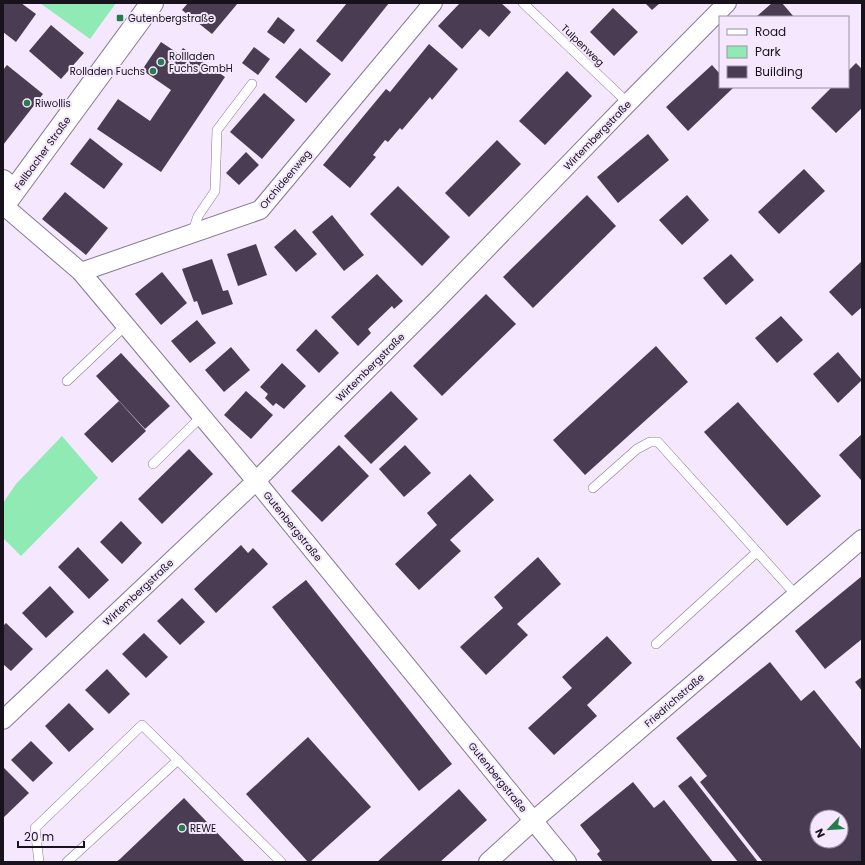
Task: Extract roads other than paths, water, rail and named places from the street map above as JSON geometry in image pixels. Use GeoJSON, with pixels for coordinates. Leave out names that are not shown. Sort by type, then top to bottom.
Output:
{"type":"FeatureCollection","features":[{"type":"Feature","properties":{"kind":"street","name":"Fellbacher Straße"},"geometry":{"type":"LineString","coordinates":[[6,195],[152,3]]}},
{"type":"Feature","properties":{"kind":"street","name":"Orchideenweg"},"geometry":{"type":"LineString","coordinates":[[81,272],[260,210],[433,3]]}},
{"type":"Feature","properties":{"kind":"street","name":"Wirtembergstraße"},"geometry":{"type":"LineString","coordinates":[[3,720],[256,481],[436,301],[727,3]]}},
{"type":"Feature","properties":{"kind":"street","name":"Gutenbergstraße"},"geometry":{"type":"LineString","coordinates":[[6,195],[81,272],[126,325],[256,481],[567,862]]}},
{"type":"Feature","properties":{"kind":"street","name":"Friedrichstraße"},"geometry":{"type":"LineString","coordinates":[[488,862],[533,821],[862,538]]}},
{"type":"Feature","properties":{"kind":"lane","name":"Tulpenweg"},"geometry":{"type":"LineString","coordinates":[[523,3],[628,103]]}},
{"type":"Feature","properties":{"kind":"lane"},"geometry":{"type":"LineString","coordinates":[[192,234],[198,216],[215,191],[217,130],[252,84]]}},
{"type":"Feature","properties":{"kind":"lane"},"geometry":{"type":"LineString","coordinates":[[68,381],[126,325]]}},
{"type":"Feature","properties":{"kind":"lane"},"geometry":{"type":"LineString","coordinates":[[153,464],[202,416]]}},
{"type":"Feature","properties":{"kind":"lane"},"geometry":{"type":"LineString","coordinates":[[593,488],[636,449],[650,442],[658,442],[796,595]]}},
{"type":"Feature","properties":{"kind":"lane"},"geometry":{"type":"LineString","coordinates":[[656,644],[757,552]]}},
{"type":"Feature","properties":{"kind":"lane"},"geometry":{"type":"LineString","coordinates":[[40,862],[35,828],[142,725],[281,862]]}},
{"type":"Feature","properties":{"kind":"lane"},"geometry":{"type":"LineString","coordinates":[[67,862],[178,760]]}},
{"type":"Feature","properties":{"kind":"place","name":"Gutenbergstraße"},"geometry":{"type":"Point","coordinates":[120,18]}},
{"type":"Feature","properties":{"kind":"place","name":"Rollladen Fuchs GmbH"},"geometry":{"type":"Point","coordinates":[161,62]}},
{"type":"Feature","properties":{"kind":"place","name":"Rolladen Fuchs"},"geometry":{"type":"Point","coordinates":[153,71]}},
{"type":"Feature","properties":{"kind":"place","name":"Riwollis"},"geometry":{"type":"Point","coordinates":[27,103]}},
{"type":"Feature","properties":{"kind":"place","name":"REWE"},"geometry":{"type":"Point","coordinates":[182,828]}}]}
